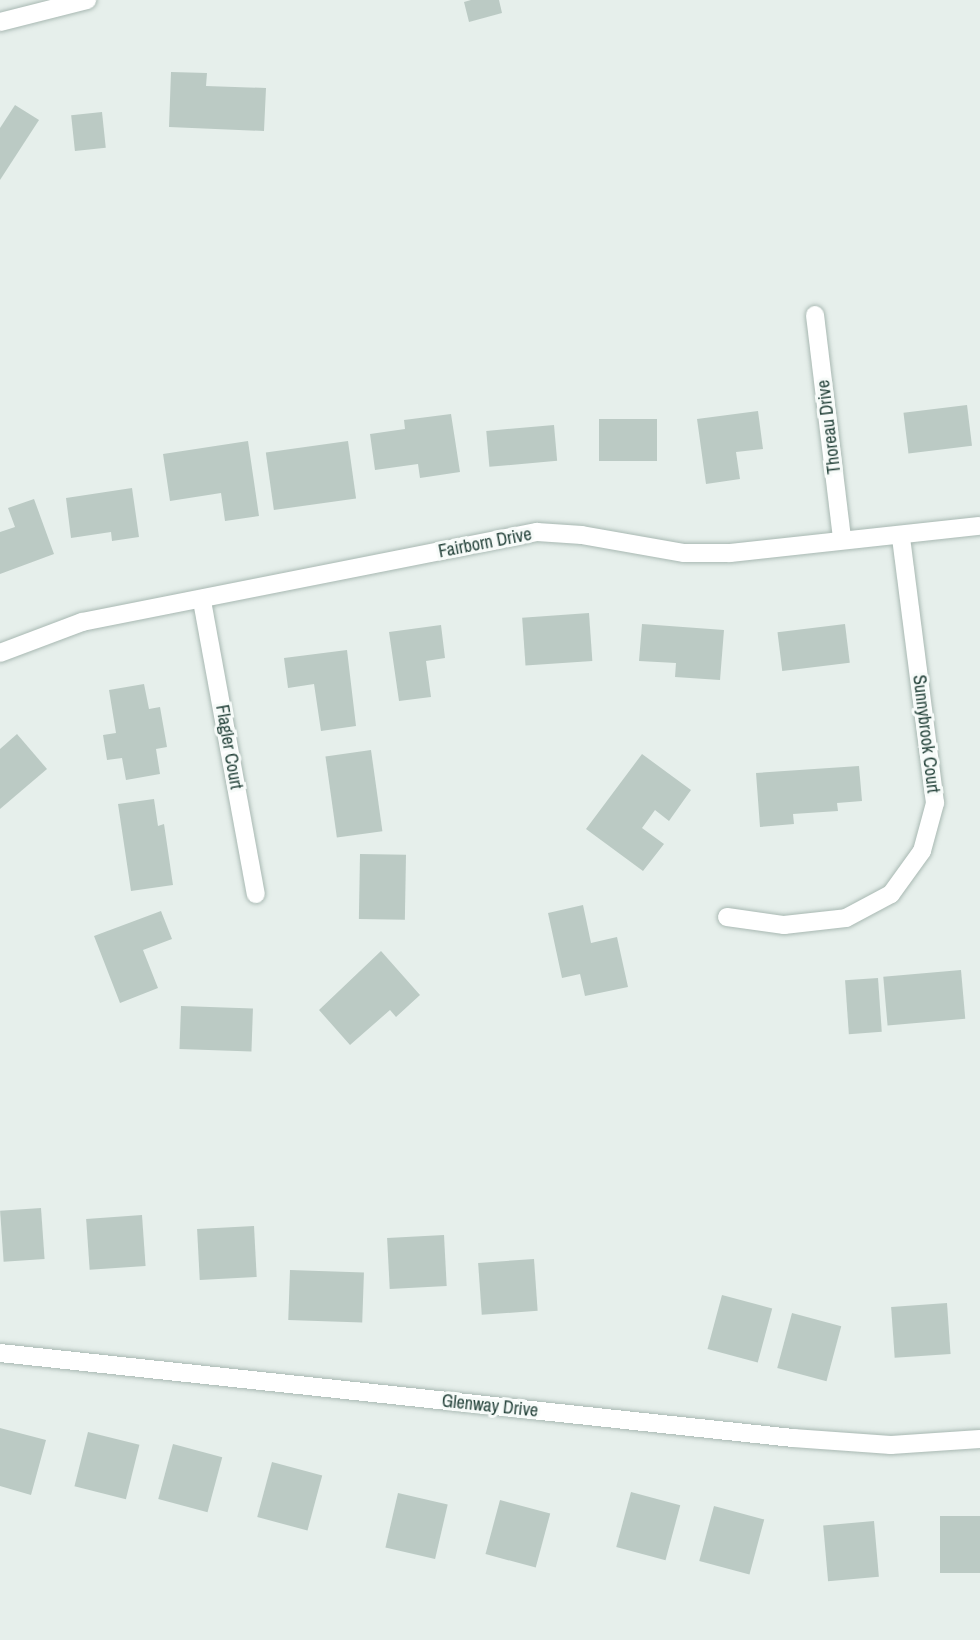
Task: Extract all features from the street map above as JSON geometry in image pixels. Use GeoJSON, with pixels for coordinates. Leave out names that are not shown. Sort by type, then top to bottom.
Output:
{"type":"FeatureCollection","features":[{"type":"Feature","properties":{"kind":"street"},"geometry":{"type":"LineString","coordinates":[[0,22],[87,0]]}},
{"type":"Feature","properties":{"kind":"street","name":"Thoreau Drive"},"geometry":{"type":"LineString","coordinates":[[815,315],[842,538]]}},
{"type":"Feature","properties":{"kind":"street","name":"Fairborn Drive"},"geometry":{"type":"LineString","coordinates":[[0,653],[82,622],[202,601],[537,532],[582,535],[684,553],[730,553],[842,538],[900,537],[980,526]]}},
{"type":"Feature","properties":{"kind":"street","name":"Sunnybrook Court"},"geometry":{"type":"LineString","coordinates":[[727,917],[784,925],[846,918],[891,894],[922,851],[935,803],[900,537]]}},
{"type":"Feature","properties":{"kind":"street","name":"Flagler Court"},"geometry":{"type":"LineString","coordinates":[[202,601],[256,894]]}},
{"type":"Feature","properties":{"kind":"street","name":"Glenway Drive"},"geometry":{"type":"LineString","coordinates":[[0,1353],[792,1438],[891,1445],[980,1438]]}},
{"type":"Feature","properties":{"kind":"building"},"geometry":{"type":"Polygon","coordinates":[[[499,0],[502,13],[469,22],[464,2],[499,0]]]}},
{"type":"Feature","properties":{"kind":"building"},"geometry":{"type":"Polygon","coordinates":[[[171,72],[207,73],[206,86],[266,88],[264,131],[169,127],[171,72]]]}},
{"type":"Feature","properties":{"kind":"building"},"geometry":{"type":"Polygon","coordinates":[[[15,105],[39,120],[0,180],[0,128],[15,105]]]}},
{"type":"Feature","properties":{"kind":"building"},"geometry":{"type":"Polygon","coordinates":[[[102,112],[106,148],[75,151],[71,115],[102,112]]]}},
{"type":"Feature","properties":{"kind":"building"},"geometry":{"type":"Polygon","coordinates":[[[967,405],[972,446],[908,453],[903,413],[967,405]]]}},
{"type":"Feature","properties":{"kind":"building"},"geometry":{"type":"Polygon","coordinates":[[[758,411],[763,449],[736,452],[740,479],[706,484],[697,419],[758,411]]]}},
{"type":"Feature","properties":{"kind":"building"},"geometry":{"type":"Polygon","coordinates":[[[451,414],[460,472],[420,478],[418,464],[375,470],[370,434],[405,429],[404,420],[451,414]]]}},
{"type":"Feature","properties":{"kind":"building"},"geometry":{"type":"Polygon","coordinates":[[[599,419],[657,419],[657,461],[599,461],[599,419]]]}},
{"type":"Feature","properties":{"kind":"building"},"geometry":{"type":"Polygon","coordinates":[[[554,425],[557,461],[489,467],[486,431],[554,425]]]}},
{"type":"Feature","properties":{"kind":"building"},"geometry":{"type":"Polygon","coordinates":[[[248,441],[259,516],[225,521],[221,493],[170,501],[163,454],[248,441]]]}},
{"type":"Feature","properties":{"kind":"building"},"geometry":{"type":"Polygon","coordinates":[[[348,441],[356,498],[274,510],[266,453],[348,441]]]}},
{"type":"Feature","properties":{"kind":"building"},"geometry":{"type":"Polygon","coordinates":[[[132,488],[139,537],[112,541],[111,532],[71,538],[66,498],[132,488]]]}},
{"type":"Feature","properties":{"kind":"building"},"geometry":{"type":"Polygon","coordinates":[[[34,499],[54,554],[0,574],[0,532],[15,527],[8,508],[34,499]]]}},
{"type":"Feature","properties":{"kind":"building"},"geometry":{"type":"Polygon","coordinates":[[[589,613],[592,661],[526,666],[522,618],[589,613]]]}},
{"type":"Feature","properties":{"kind":"building"},"geometry":{"type":"Polygon","coordinates":[[[642,624],[724,630],[720,680],[675,677],[676,663],[639,661],[642,624]]]}},
{"type":"Feature","properties":{"kind":"building"},"geometry":{"type":"Polygon","coordinates":[[[845,624],[850,663],[782,671],[778,632],[845,624]]]}},
{"type":"Feature","properties":{"kind":"building"},"geometry":{"type":"Polygon","coordinates":[[[441,625],[445,658],[426,661],[431,697],[399,701],[389,632],[441,625]]]}},
{"type":"Feature","properties":{"kind":"building"},"geometry":{"type":"Polygon","coordinates":[[[347,650],[356,726],[321,731],[314,684],[288,688],[284,658],[347,650]]]}},
{"type":"Feature","properties":{"kind":"building"},"geometry":{"type":"Polygon","coordinates":[[[144,684],[149,709],[160,707],[167,747],[156,749],[160,774],[126,780],[122,758],[107,760],[103,735],[116,733],[109,690],[144,684]]]}},
{"type":"Feature","properties":{"kind":"building"},"geometry":{"type":"Polygon","coordinates":[[[17,734],[47,769],[0,809],[0,749],[17,734]]]}},
{"type":"Feature","properties":{"kind":"building"},"geometry":{"type":"Polygon","coordinates":[[[371,750],[382,831],[337,838],[325,756],[371,750]]]}},
{"type":"Feature","properties":{"kind":"building"},"geometry":{"type":"Polygon","coordinates":[[[642,754],[691,790],[669,821],[655,810],[642,828],[664,844],[643,871],[586,829],[642,754]]]}},
{"type":"Feature","properties":{"kind":"building"},"geometry":{"type":"Polygon","coordinates":[[[859,766],[862,801],[837,803],[838,811],[793,814],[794,824],[760,827],[756,773],[859,766]]]}},
{"type":"Feature","properties":{"kind":"building"},"geometry":{"type":"Polygon","coordinates":[[[154,799],[158,826],[164,824],[173,885],[131,891],[118,804],[154,799]]]}},
{"type":"Feature","properties":{"kind":"building"},"geometry":{"type":"Polygon","coordinates":[[[360,854],[406,855],[405,920],[359,919],[360,854]]]}},
{"type":"Feature","properties":{"kind":"building"},"geometry":{"type":"Polygon","coordinates":[[[583,905],[591,943],[617,937],[628,987],[585,996],[580,974],[562,978],[548,913],[583,905]]]}},
{"type":"Feature","properties":{"kind":"building"},"geometry":{"type":"Polygon","coordinates":[[[161,911],[172,939],[143,950],[158,988],[120,1003],[94,936],[161,911]]]}},
{"type":"Feature","properties":{"kind":"building"},"geometry":{"type":"Polygon","coordinates":[[[381,951],[420,995],[396,1017],[390,1010],[350,1045],[319,1010],[381,951]]]}},
{"type":"Feature","properties":{"kind":"building"},"geometry":{"type":"Polygon","coordinates":[[[961,970],[965,1019],[888,1026],[883,977],[961,970]]]}},
{"type":"Feature","properties":{"kind":"building"},"geometry":{"type":"Polygon","coordinates":[[[878,978],[882,1032],[849,1034],[845,980],[878,978]]]}},
{"type":"Feature","properties":{"kind":"building"},"geometry":{"type":"Polygon","coordinates":[[[181,1006],[253,1009],[251,1051],[179,1049],[181,1006]]]}},
{"type":"Feature","properties":{"kind":"building"},"geometry":{"type":"Polygon","coordinates":[[[41,1208],[45,1259],[4,1262],[0,1211],[41,1208]]]}},
{"type":"Feature","properties":{"kind":"building"},"geometry":{"type":"Polygon","coordinates":[[[142,1215],[146,1266],[90,1270],[86,1219],[142,1215]]]}},
{"type":"Feature","properties":{"kind":"building"},"geometry":{"type":"Polygon","coordinates":[[[254,1226],[257,1277],[200,1280],[197,1229],[254,1226]]]}},
{"type":"Feature","properties":{"kind":"building"},"geometry":{"type":"Polygon","coordinates":[[[444,1235],[447,1286],[390,1289],[387,1238],[444,1235]]]}},
{"type":"Feature","properties":{"kind":"building"},"geometry":{"type":"Polygon","coordinates":[[[534,1259],[538,1311],[482,1315],[478,1263],[534,1259]]]}},
{"type":"Feature","properties":{"kind":"building"},"geometry":{"type":"Polygon","coordinates":[[[290,1270],[364,1273],[362,1323],[288,1320],[290,1270]]]}},
{"type":"Feature","properties":{"kind":"building"},"geometry":{"type":"Polygon","coordinates":[[[722,1295],[772,1308],[758,1363],[708,1349],[722,1295]]]}},
{"type":"Feature","properties":{"kind":"building"},"geometry":{"type":"Polygon","coordinates":[[[947,1303],[951,1354],[895,1358],[891,1307],[947,1303]]]}},
{"type":"Feature","properties":{"kind":"building"},"geometry":{"type":"Polygon","coordinates":[[[792,1313],[841,1326],[827,1381],[777,1368],[792,1313]]]}},
{"type":"Feature","properties":{"kind":"building"},"geometry":{"type":"Polygon","coordinates":[[[0,1428],[46,1440],[31,1495],[0,1486],[0,1428]]]}},
{"type":"Feature","properties":{"kind":"building"},"geometry":{"type":"Polygon","coordinates":[[[88,1432],[139,1445],[126,1499],[74,1486],[88,1432]]]}},
{"type":"Feature","properties":{"kind":"building"},"geometry":{"type":"Polygon","coordinates":[[[173,1444],[222,1457],[208,1512],[158,1499],[173,1444]]]}},
{"type":"Feature","properties":{"kind":"building"},"geometry":{"type":"Polygon","coordinates":[[[272,1462],[322,1475],[307,1531],[257,1517],[272,1462]]]}},
{"type":"Feature","properties":{"kind":"building"},"geometry":{"type":"Polygon","coordinates":[[[631,1492],[680,1505],[666,1560],[616,1547],[631,1492]]]}},
{"type":"Feature","properties":{"kind":"building"},"geometry":{"type":"Polygon","coordinates":[[[398,1493],[448,1504],[435,1559],[385,1548],[398,1493]]]}},
{"type":"Feature","properties":{"kind":"building"},"geometry":{"type":"Polygon","coordinates":[[[500,1500],[550,1513],[536,1568],[486,1554],[500,1500]]]}},
{"type":"Feature","properties":{"kind":"building"},"geometry":{"type":"Polygon","coordinates":[[[714,1506],[764,1519],[749,1575],[699,1561],[714,1506]]]}},
{"type":"Feature","properties":{"kind":"building"},"geometry":{"type":"Polygon","coordinates":[[[940,1516],[980,1516],[980,1573],[940,1573],[940,1516]]]}},
{"type":"Feature","properties":{"kind":"building"},"geometry":{"type":"Polygon","coordinates":[[[874,1521],[879,1577],[828,1581],[823,1525],[874,1521]]]}}]}
